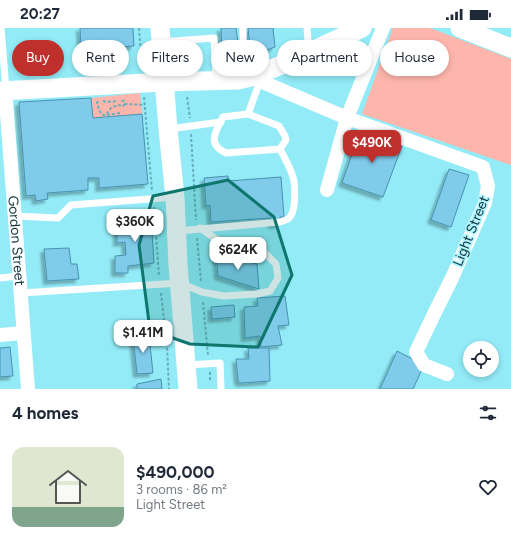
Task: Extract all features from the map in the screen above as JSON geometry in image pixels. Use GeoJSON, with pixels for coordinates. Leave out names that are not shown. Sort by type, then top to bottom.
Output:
{"type":"FeatureCollection","features":[{"type":"Feature","properties":{"kind":"main road"},"geometry":{"type":"LineString","coordinates":[[336,40],[362,28]]}},
{"type":"Feature","properties":{"kind":"main road"},"geometry":{"type":"LineString","coordinates":[[460,28],[511,48]]}},
{"type":"Feature","properties":{"kind":"main road"},"geometry":{"type":"LineString","coordinates":[[160,35],[178,231],[178,265],[188,389]]}},
{"type":"Feature","properties":{"kind":"main road"},"geometry":{"type":"LineString","coordinates":[[3,91],[164,82],[252,79],[277,67]]}},
{"type":"Feature","properties":{"kind":"street"},"geometry":{"type":"LineString","coordinates":[[327,190],[347,118],[383,28]]}},
{"type":"Feature","properties":{"kind":"street","name":"Light Street"},"geometry":{"type":"LineString","coordinates":[[252,79],[347,118],[483,167],[488,186],[485,203],[452,278],[416,352],[424,364],[447,374]]}},
{"type":"Feature","properties":{"kind":"street","name":"Gordon Street"},"geometry":{"type":"LineString","coordinates":[[3,91],[6,101],[28,389]]}},
{"type":"Feature","properties":{"kind":"street"},"geometry":{"type":"LineString","coordinates":[[0,335],[23,333]]}},
{"type":"Feature","properties":{"kind":"lane"},"geometry":{"type":"LineString","coordinates":[[1,28],[3,91]]}},
{"type":"Feature","properties":{"kind":"lane"},"geometry":{"type":"LineString","coordinates":[[243,28],[252,79],[248,114]]}},
{"type":"Feature","properties":{"kind":"lane"},"geometry":{"type":"LineString","coordinates":[[307,28],[308,40]]}},
{"type":"Feature","properties":{"kind":"lane"},"geometry":{"type":"LineString","coordinates":[[160,35],[214,38],[216,80]]}},
{"type":"Feature","properties":{"kind":"lane"},"geometry":{"type":"LineString","coordinates":[[248,114],[279,126],[286,140],[280,149],[226,153],[218,149],[214,143],[215,134],[223,117],[248,114]]}},
{"type":"Feature","properties":{"kind":"lane"},"geometry":{"type":"LineString","coordinates":[[168,129],[221,122]]}},
{"type":"Feature","properties":{"kind":"lane"},"geometry":{"type":"LineString","coordinates":[[178,231],[198,228],[280,222],[289,219],[295,208],[294,182],[292,173],[280,149]]}},
{"type":"Feature","properties":{"kind":"lane"},"geometry":{"type":"LineString","coordinates":[[15,216],[58,218],[71,205],[175,197]]}},
{"type":"Feature","properties":{"kind":"lane"},"geometry":{"type":"LineString","coordinates":[[21,293],[180,284],[202,292],[224,296],[257,294],[270,291],[278,278],[276,264],[265,254],[216,239],[198,228]]}},
{"type":"Feature","properties":{"kind":"lane"},"geometry":{"type":"LineString","coordinates":[[0,278],[19,276]]}},
{"type":"Feature","properties":{"kind":"lane"},"geometry":{"type":"LineString","coordinates":[[186,365],[220,363],[221,389]]}},
{"type":"Feature","properties":{"kind":"path"},"geometry":{"type":"LineString","coordinates":[[139,28],[140,40]]}},
{"type":"Feature","properties":{"kind":"path"},"geometry":{"type":"LineString","coordinates":[[187,91],[210,383]]}},
{"type":"Feature","properties":{"kind":"path"},"geometry":{"type":"LineString","coordinates":[[144,94],[160,285],[167,346],[169,389]]}},
{"type":"Feature","properties":{"kind":"path"},"geometry":{"type":"LineString","coordinates":[[120,116],[120,113],[106,115],[101,114],[97,103],[99,100],[107,102],[122,100],[125,104]]}},
{"type":"Feature","properties":{"kind":"path"},"geometry":{"type":"LineString","coordinates":[[106,115],[111,108],[118,105],[145,105]]}},
{"type":"Feature","properties":{"kind":"highlighted area"},"geometry":{"type":"Polygon","coordinates":[[[228,180],[274,217],[292,275],[258,347],[190,344],[150,330],[139,245],[153,196],[228,180]]]}},
{"type":"Feature","properties":{"kind":"shaded area"},"geometry":{"type":"Polygon","coordinates":[[[393,28],[430,28],[511,59],[511,165],[362,114],[380,64],[380,76],[449,76],[449,40],[389,40],[393,28]]]}},
{"type":"Feature","properties":{"kind":"shaded area"},"geometry":{"type":"Polygon","coordinates":[[[140,93],[142,114],[93,118],[91,98],[140,93]]]}},
{"type":"Feature","properties":{"kind":"building"},"geometry":{"type":"Polygon","coordinates":[[[80,28],[133,28],[134,46],[129,46],[129,40],[81,40],[80,28]]]}},
{"type":"Feature","properties":{"kind":"building"},"geometry":{"type":"Polygon","coordinates":[[[221,28],[236,28],[238,40],[222,40],[221,28]]]}},
{"type":"Feature","properties":{"kind":"building"},"geometry":{"type":"Polygon","coordinates":[[[248,28],[273,28],[275,47],[269,49],[269,40],[249,40],[248,28]]]}},
{"type":"Feature","properties":{"kind":"building"},"geometry":{"type":"Polygon","coordinates":[[[91,98],[93,118],[142,114],[148,184],[99,188],[99,178],[88,178],[88,190],[47,193],[48,199],[36,201],[35,195],[26,196],[19,102],[91,98]]]}},
{"type":"Feature","properties":{"kind":"building"},"geometry":{"type":"Polygon","coordinates":[[[360,131],[402,146],[383,197],[342,183],[360,131]]]}},
{"type":"Feature","properties":{"kind":"building"},"geometry":{"type":"Polygon","coordinates":[[[449,169],[469,175],[451,227],[431,220],[449,169]]]}},
{"type":"Feature","properties":{"kind":"building"},"geometry":{"type":"Polygon","coordinates":[[[228,176],[229,181],[281,177],[284,217],[280,217],[280,224],[272,225],[271,218],[211,222],[210,205],[206,206],[204,178],[228,176]]]}},
{"type":"Feature","properties":{"kind":"building"},"geometry":{"type":"Polygon","coordinates":[[[151,216],[154,263],[128,266],[128,273],[115,273],[115,256],[126,255],[125,242],[117,243],[117,219],[151,216]]]}},
{"type":"Feature","properties":{"kind":"building"},"geometry":{"type":"Polygon","coordinates":[[[69,248],[71,264],[77,264],[79,279],[47,281],[44,249],[69,248]]]}},
{"type":"Feature","properties":{"kind":"building"},"geometry":{"type":"Polygon","coordinates":[[[216,253],[257,264],[259,289],[218,276],[216,253]]]}},
{"type":"Feature","properties":{"kind":"building"},"geometry":{"type":"Polygon","coordinates":[[[285,296],[289,325],[278,326],[282,345],[261,347],[260,336],[245,338],[244,307],[258,306],[257,298],[285,296]]]}},
{"type":"Feature","properties":{"kind":"building"},"geometry":{"type":"Polygon","coordinates":[[[234,305],[235,317],[212,319],[211,307],[234,305]]]}},
{"type":"Feature","properties":{"kind":"building"},"geometry":{"type":"Polygon","coordinates":[[[149,335],[153,373],[137,374],[133,336],[149,335]]]}},
{"type":"Feature","properties":{"kind":"building"},"geometry":{"type":"Polygon","coordinates":[[[10,347],[13,376],[0,377],[0,348],[10,347]]]}},
{"type":"Feature","properties":{"kind":"building"},"geometry":{"type":"Polygon","coordinates":[[[248,348],[269,348],[270,381],[240,383],[238,381],[236,359],[249,359],[248,348]]]}},
{"type":"Feature","properties":{"kind":"building"},"geometry":{"type":"Polygon","coordinates":[[[397,351],[424,365],[413,389],[380,389],[397,351]]]}},
{"type":"Feature","properties":{"kind":"building"},"geometry":{"type":"Polygon","coordinates":[[[161,379],[162,389],[137,389],[137,384],[161,379]]]}}]}
